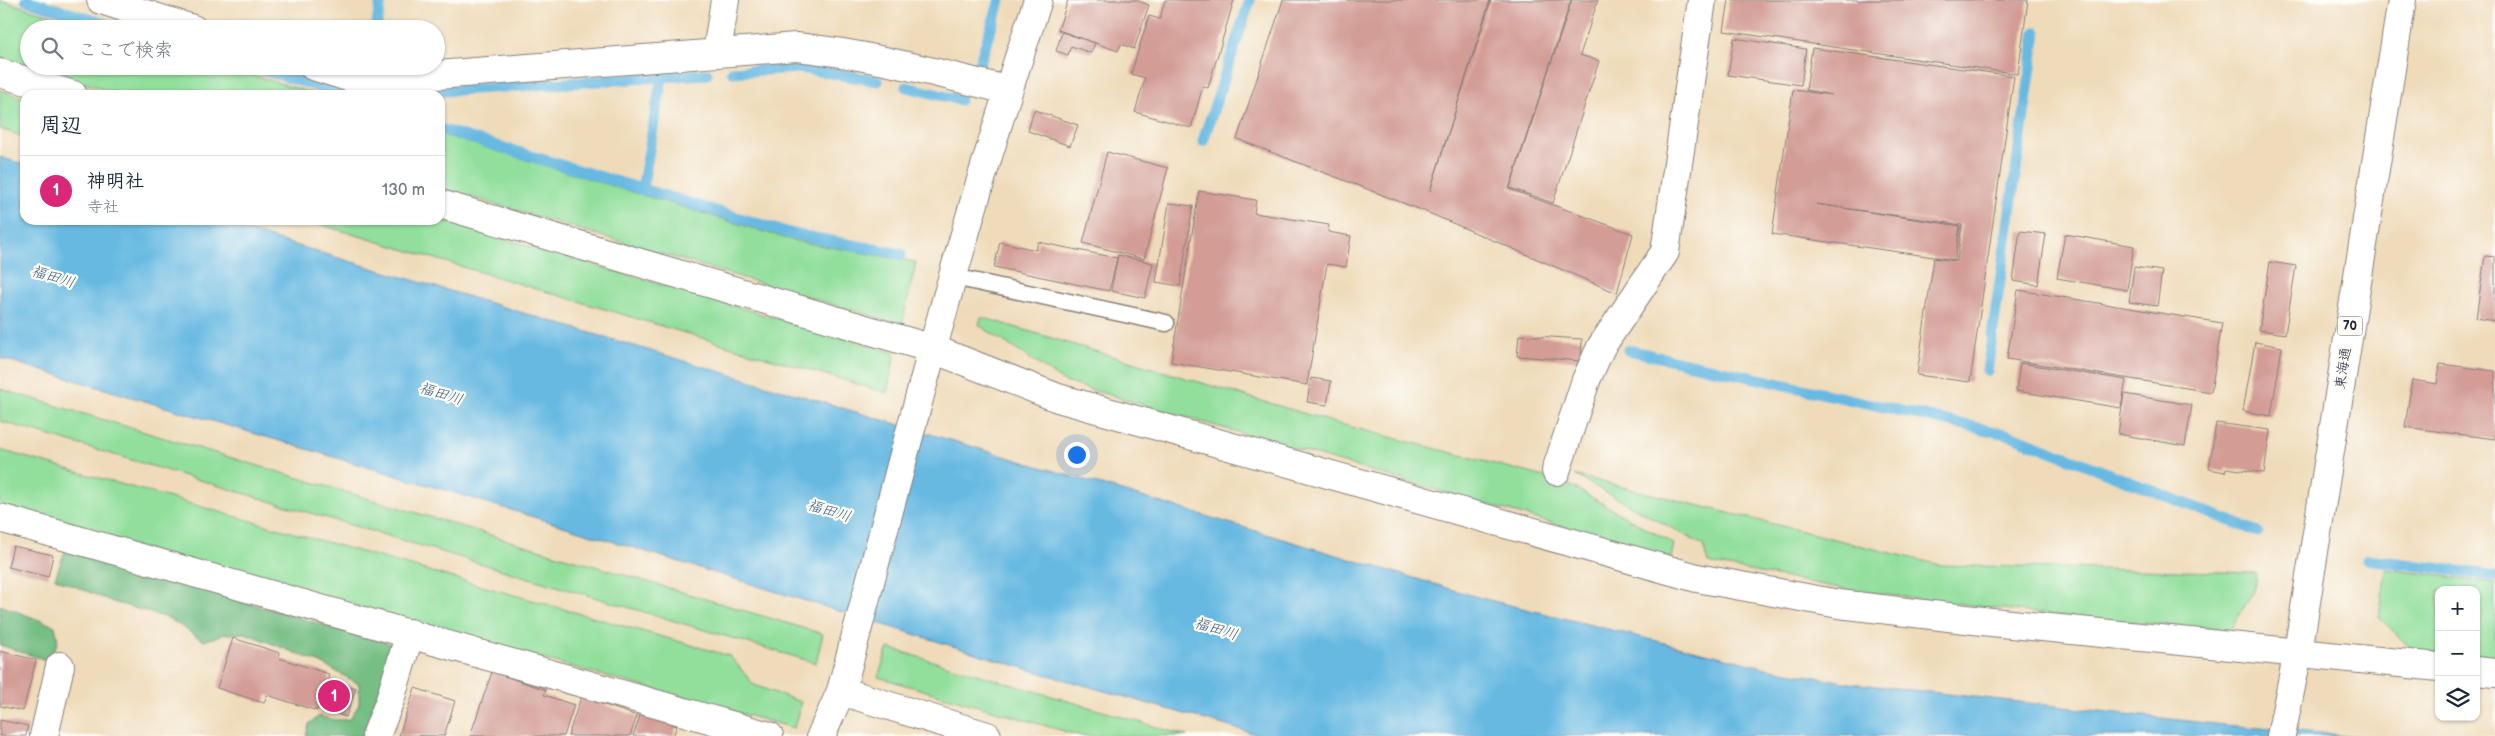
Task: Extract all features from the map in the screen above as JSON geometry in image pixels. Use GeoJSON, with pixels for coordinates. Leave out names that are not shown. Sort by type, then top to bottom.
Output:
{"type":"FeatureCollection","features":[{"type":"Feature","properties":{"kind":"street"},"geometry":{"type":"LineString","coordinates":[[101,0],[164,20]]}},
{"type":"Feature","properties":{"kind":"street"},"geometry":{"type":"LineString","coordinates":[[717,52],[725,0]]}},
{"type":"Feature","properties":{"kind":"street"},"geometry":{"type":"LineString","coordinates":[[822,736],[841,691],[933,349],[1007,90],[1038,0]]}},
{"type":"Feature","properties":{"kind":"street"},"geometry":{"type":"LineString","coordinates":[[1556,471],[1586,380],[1601,347],[1665,252],[1702,0]]}},
{"type":"Feature","properties":{"kind":"street","name":"東海通"},"geometry":{"type":"LineString","coordinates":[[2281,736],[2298,652],[2402,0]]}},
{"type":"Feature","properties":{"kind":"street"},"geometry":{"type":"LineString","coordinates":[[445,74],[796,47],[841,52],[1007,90]]}},
{"type":"Feature","properties":{"kind":"street"},"geometry":{"type":"LineString","coordinates":[[0,73],[56,90]]}},
{"type":"Feature","properties":{"kind":"street"},"geometry":{"type":"LineString","coordinates":[[341,75],[360,81],[434,75]]}},
{"type":"Feature","properties":{"kind":"street"},"geometry":{"type":"LineString","coordinates":[[445,205],[933,349],[1058,398],[1697,578],[1839,604],[1991,622],[2435,667]]}},
{"type":"Feature","properties":{"kind":"street"},"geometry":{"type":"LineString","coordinates":[[0,518],[769,736]]}},
{"type":"Feature","properties":{"kind":"street"},"geometry":{"type":"LineString","coordinates":[[376,736],[390,700],[410,633]]}},
{"type":"Feature","properties":{"kind":"street"},"geometry":{"type":"LineString","coordinates":[[44,736],[60,666]]}},
{"type":"Feature","properties":{"kind":"street"},"geometry":{"type":"LineString","coordinates":[[2480,671],[2495,673]]}},
{"type":"Feature","properties":{"kind":"street"},"geometry":{"type":"LineString","coordinates":[[841,691],[987,736]]}},
{"type":"Feature","properties":{"kind":"lane"},"geometry":{"type":"LineString","coordinates":[[954,277],[1166,323]]}},
{"type":"Feature","properties":{"kind":"green space"},"geometry":{"type":"Polygon","coordinates":[[[0,0],[66,20],[20,20],[20,64],[0,58],[0,0]]]}},
{"type":"Feature","properties":{"kind":"green space"},"geometry":{"type":"Polygon","coordinates":[[[57,75],[252,75],[302,90],[107,90],[57,75]]]}},
{"type":"Feature","properties":{"kind":"green space"},"geometry":{"type":"Polygon","coordinates":[[[0,90],[20,96],[20,135],[0,129],[0,90]]]}},
{"type":"Feature","properties":{"kind":"green space"},"geometry":{"type":"Polygon","coordinates":[[[445,136],[795,241],[916,262],[902,325],[445,189],[445,136]]]}},
{"type":"Feature","properties":{"kind":"green space"},"geometry":{"type":"Polygon","coordinates":[[[445,221],[895,353],[887,393],[322,225],[445,225],[445,221]]]}},
{"type":"Feature","properties":{"kind":"green space"},"geometry":{"type":"Polygon","coordinates":[[[981,317],[1336,423],[1545,477],[1573,487],[1674,544],[1671,558],[1065,382],[979,325],[981,317]]]}},
{"type":"Feature","properties":{"kind":"green space"},"geometry":{"type":"Polygon","coordinates":[[[0,389],[823,634],[816,663],[0,421],[0,389]]]}},
{"type":"Feature","properties":{"kind":"green space"},"geometry":{"type":"Polygon","coordinates":[[[0,450],[730,656],[754,685],[801,702],[794,728],[0,509],[0,450]]]}},
{"type":"Feature","properties":{"kind":"green space"},"geometry":{"type":"Polygon","coordinates":[[[1574,475],[1940,565],[2256,573],[2254,591],[2230,630],[2070,617],[1855,591],[1708,563],[1703,545],[1574,475]]]}},
{"type":"Feature","properties":{"kind":"green space"},"geometry":{"type":"Polygon","coordinates":[[[65,551],[398,646],[364,736],[306,736],[309,724],[319,716],[335,720],[350,719],[359,704],[359,684],[321,663],[245,633],[225,634],[204,641],[168,618],[113,602],[55,578],[65,551]]]}},
{"type":"Feature","properties":{"kind":"green space"},"geometry":{"type":"Polygon","coordinates":[[[2386,569],[2495,583],[2495,659],[2480,657],[2480,586],[2435,586],[2435,653],[2413,651],[2379,617],[2386,569]]]}},
{"type":"Feature","properties":{"kind":"green space"},"geometry":{"type":"Polygon","coordinates":[[[0,605],[55,626],[58,641],[49,661],[0,645],[0,605]]]}},
{"type":"Feature","properties":{"kind":"green space"},"geometry":{"type":"Polygon","coordinates":[[[888,648],[1187,736],[1081,736],[878,677],[888,648]]]}},
{"type":"Feature","properties":{"kind":"water","name":"福田川"},"geometry":{"type":"Polygon","coordinates":[[[0,157],[20,163],[20,225],[228,225],[1481,598],[1771,669],[1850,683],[2224,725],[2357,736],[1262,736],[1027,669],[475,499],[0,358],[0,157]]]}},
{"type":"Feature","properties":{"kind":"building"},"geometry":{"type":"Polygon","coordinates":[[[1068,0],[1136,0],[1149,5],[1134,49],[1121,44],[1118,51],[1058,30],[1068,0]]]}},
{"type":"Feature","properties":{"kind":"building"},"geometry":{"type":"Polygon","coordinates":[[[1165,0],[1234,0],[1208,88],[1203,86],[1191,128],[1135,112],[1145,78],[1131,74],[1149,16],[1160,19],[1165,0]]]}},
{"type":"Feature","properties":{"kind":"building"},"geometry":{"type":"Polygon","coordinates":[[[1283,0],[1490,0],[1430,191],[1491,0],[1571,0],[1509,189],[1633,234],[1617,293],[1424,211],[1237,139],[1283,0]]]}},
{"type":"Feature","properties":{"kind":"building"},"geometry":{"type":"Polygon","coordinates":[[[1572,0],[1598,0],[1580,55],[1599,61],[1553,203],[1510,188],[1572,0]]]}},
{"type":"Feature","properties":{"kind":"building"},"geometry":{"type":"Polygon","coordinates":[[[1729,0],[2028,0],[2018,74],[1724,31],[1729,0]]]}},
{"type":"Feature","properties":{"kind":"building"},"geometry":{"type":"Polygon","coordinates":[[[1062,32],[1095,43],[1091,53],[1071,46],[1068,55],[1056,51],[1062,32]]]}},
{"type":"Feature","properties":{"kind":"building"},"geometry":{"type":"Polygon","coordinates":[[[1734,38],[1806,49],[1801,85],[1728,75],[1734,38]]]}},
{"type":"Feature","properties":{"kind":"building"},"geometry":{"type":"Polygon","coordinates":[[[1812,48],[2014,76],[1970,382],[1917,375],[1934,258],[1957,261],[1962,225],[1816,204],[1960,226],[1955,260],[1772,234],[1793,90],[1832,95],[1806,90],[1812,48]]]}},
{"type":"Feature","properties":{"kind":"building"},"geometry":{"type":"Polygon","coordinates":[[[1034,110],[1078,125],[1070,146],[1028,131],[1034,110]]]}},
{"type":"Feature","properties":{"kind":"building"},"geometry":{"type":"Polygon","coordinates":[[[1107,152],[1168,168],[1144,259],[1083,243],[1107,152]]]}},
{"type":"Feature","properties":{"kind":"building"},"geometry":{"type":"Polygon","coordinates":[[[1199,191],[1256,200],[1254,213],[1329,225],[1328,232],[1351,236],[1346,267],[1327,264],[1307,385],[1171,362],[1199,191]]]}},
{"type":"Feature","properties":{"kind":"building"},"geometry":{"type":"Polygon","coordinates":[[[1169,203],[1193,206],[1180,286],[1156,282],[1169,203]]]}},
{"type":"Feature","properties":{"kind":"building"},"geometry":{"type":"Polygon","coordinates":[[[2020,231],[2046,234],[2038,285],[2013,281],[2020,231]]]}},
{"type":"Feature","properties":{"kind":"building"},"geometry":{"type":"Polygon","coordinates":[[[2065,234],[2134,246],[2127,290],[2057,278],[2065,234]]]}},
{"type":"Feature","properties":{"kind":"building"},"geometry":{"type":"Polygon","coordinates":[[[1000,242],[1036,250],[1038,242],[1117,258],[1109,291],[994,267],[1000,242]]]}},
{"type":"Feature","properties":{"kind":"building"},"geometry":{"type":"Polygon","coordinates":[[[1118,255],[1153,263],[1145,298],[1111,291],[1118,255]]]}},
{"type":"Feature","properties":{"kind":"building"},"geometry":{"type":"Polygon","coordinates":[[[2485,256],[2495,257],[2495,321],[2476,318],[2485,256]]]}},
{"type":"Feature","properties":{"kind":"building"},"geometry":{"type":"Polygon","coordinates":[[[2270,262],[2296,266],[2285,334],[2259,330],[2270,262]]]}},
{"type":"Feature","properties":{"kind":"building"},"geometry":{"type":"Polygon","coordinates":[[[2134,267],[2162,271],[2157,306],[2129,302],[2134,267]]]}},
{"type":"Feature","properties":{"kind":"building"},"geometry":{"type":"Polygon","coordinates":[[[2018,290],[2222,323],[2211,392],[2007,359],[2018,290]]]}},
{"type":"Feature","properties":{"kind":"building"},"geometry":{"type":"Polygon","coordinates":[[[1519,335],[1582,339],[1581,361],[1517,356],[1519,335]]]}},
{"type":"Feature","properties":{"kind":"building"},"geometry":{"type":"Polygon","coordinates":[[[2255,342],[2282,347],[2271,416],[2243,411],[2255,342]]]}},
{"type":"Feature","properties":{"kind":"building"},"geometry":{"type":"Polygon","coordinates":[[[2020,363],[2126,380],[2121,408],[2016,391],[2020,363]]]}},
{"type":"Feature","properties":{"kind":"building"},"geometry":{"type":"Polygon","coordinates":[[[2440,364],[2495,371],[2495,439],[2405,427],[2412,380],[2437,384],[2440,364]]]}},
{"type":"Feature","properties":{"kind":"building"},"geometry":{"type":"Polygon","coordinates":[[[1311,378],[1331,381],[1327,405],[1307,402],[1311,378]]]}},
{"type":"Feature","properties":{"kind":"building"},"geometry":{"type":"Polygon","coordinates":[[[2124,394],[2192,405],[2185,446],[2118,434],[2124,394]]]}},
{"type":"Feature","properties":{"kind":"building"},"geometry":{"type":"Polygon","coordinates":[[[2216,423],[2270,430],[2264,473],[2226,468],[2225,472],[2209,469],[2216,423]]]}},
{"type":"Feature","properties":{"kind":"building"},"geometry":{"type":"Polygon","coordinates":[[[13,546],[53,555],[48,577],[8,567],[13,546]]]}},
{"type":"Feature","properties":{"kind":"building"},"geometry":{"type":"Polygon","coordinates":[[[233,638],[280,653],[279,658],[329,674],[328,679],[356,688],[346,717],[318,707],[317,711],[267,695],[264,703],[217,688],[233,638]]]}},
{"type":"Feature","properties":{"kind":"building"},"geometry":{"type":"Polygon","coordinates":[[[0,651],[36,660],[23,711],[0,706],[0,651]]]}},
{"type":"Feature","properties":{"kind":"building"},"geometry":{"type":"Polygon","coordinates":[[[492,672],[546,690],[544,695],[574,705],[564,736],[470,736],[492,672]]]}},
{"type":"Feature","properties":{"kind":"building"},"geometry":{"type":"Polygon","coordinates":[[[415,688],[455,701],[444,736],[399,735],[415,688]]]}},
{"type":"Feature","properties":{"kind":"building"},"geometry":{"type":"Polygon","coordinates":[[[581,697],[637,716],[630,736],[568,736],[581,697]]]}},
{"type":"Feature","properties":{"kind":"building"},"geometry":{"type":"Polygon","coordinates":[[[641,713],[677,726],[673,736],[633,736],[641,713]]]}},
{"type":"Feature","properties":{"kind":"building"},"geometry":{"type":"Polygon","coordinates":[[[0,720],[28,726],[26,736],[0,736],[0,720]]]}},
{"type":"Feature","properties":{"kind":"waterway"},"geometry":{"type":"LineString","coordinates":[[26,0],[93,20]]}},
{"type":"Feature","properties":{"kind":"waterway"},"geometry":{"type":"LineString","coordinates":[[378,20],[381,0]]}},
{"type":"Feature","properties":{"kind":"waterway"},"geometry":{"type":"LineString","coordinates":[[978,68],[1000,0]]}},
{"type":"Feature","properties":{"kind":"waterway"},"geometry":{"type":"LineString","coordinates":[[1203,141],[1250,0]]}},
{"type":"Feature","properties":{"kind":"waterway"},"geometry":{"type":"LineString","coordinates":[[1987,371],[2036,32]]}},
{"type":"Feature","properties":{"kind":"waterway"},"geometry":{"type":"LineString","coordinates":[[732,72],[801,68],[878,81]]}},
{"type":"Feature","properties":{"kind":"waterway"},"geometry":{"type":"LineString","coordinates":[[445,91],[707,74]]}},
{"type":"Feature","properties":{"kind":"waterway"},"geometry":{"type":"LineString","coordinates":[[280,75],[330,90]]}},
{"type":"Feature","properties":{"kind":"waterway"},"geometry":{"type":"LineString","coordinates":[[642,190],[662,77]]}},
{"type":"Feature","properties":{"kind":"waterway"},"geometry":{"type":"LineString","coordinates":[[906,87],[960,100]]}},
{"type":"Feature","properties":{"kind":"waterway"},"geometry":{"type":"LineString","coordinates":[[445,130],[793,234],[901,254]]}},
{"type":"Feature","properties":{"kind":"waterway"},"geometry":{"type":"LineString","coordinates":[[1628,350],[2010,435],[2258,532]]}},
{"type":"Feature","properties":{"kind":"waterway"},"geometry":{"type":"LineString","coordinates":[[2367,559],[2495,576]]}},
{"type":"Feature","properties":{"kind":"place","name":"神明社"},"geometry":{"type":"Point","coordinates":[334,696]}}]}
